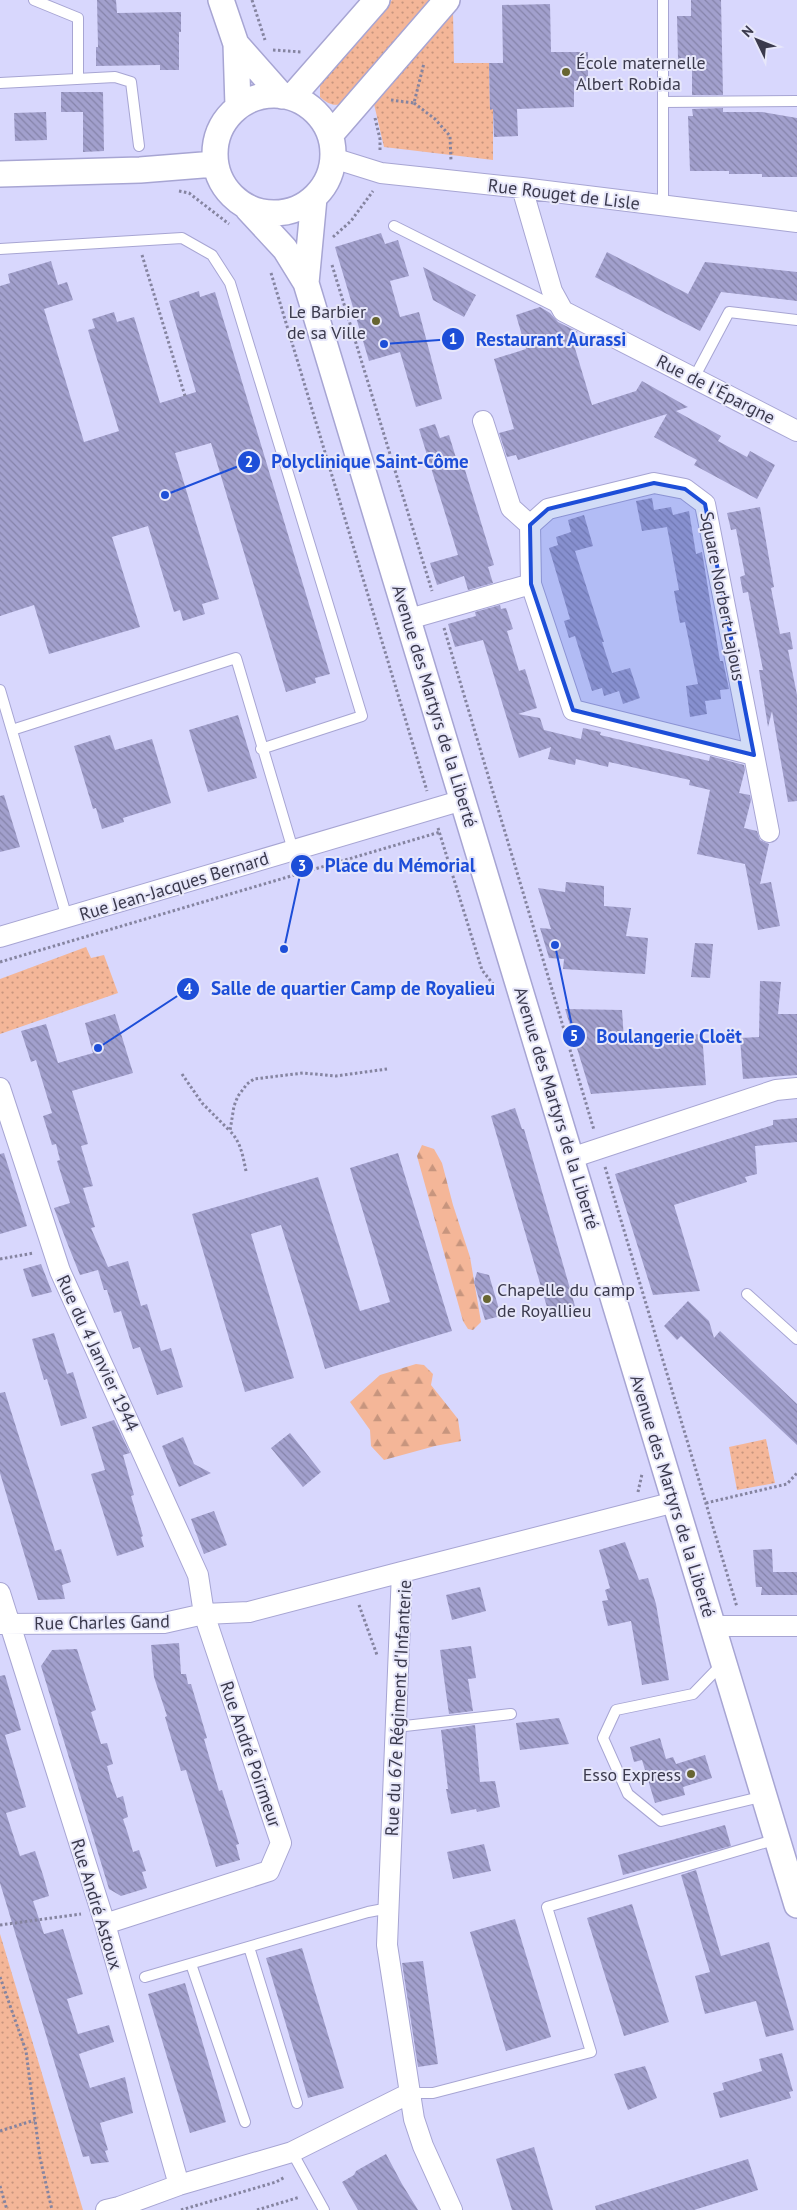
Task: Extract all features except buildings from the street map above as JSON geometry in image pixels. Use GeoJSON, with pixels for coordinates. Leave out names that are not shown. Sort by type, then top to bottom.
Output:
{"type":"FeatureCollection","features":[{"type":"Feature","properties":{"kind":"street"},"geometry":{"type":"LineString","coordinates":[[221,0],[236,44],[238,106]]}},
{"type":"Feature","properties":{"kind":"street"},"geometry":{"type":"LineString","coordinates":[[287,96],[377,0]]}},
{"type":"Feature","properties":{"kind":"street"},"geometry":{"type":"LineString","coordinates":[[332,146],[447,0]]}},
{"type":"Feature","properties":{"kind":"street"},"geometry":{"type":"LineString","coordinates":[[236,44],[287,96]]}},
{"type":"Feature","properties":{"kind":"street"},"geometry":{"type":"LineString","coordinates":[[270,94],[287,96],[305,103],[320,115],[332,146],[329,177],[314,198],[295,210],[281,214],[241,217],[235,200],[222,184],[215,164],[214,148],[218,132],[226,118],[238,106],[253,98],[270,94]]}},
{"type":"Feature","properties":{"kind":"street","name":"Rue Rouget de Lisle"},"geometry":{"type":"LineString","coordinates":[[332,146],[381,173],[522,188],[797,222]]}},
{"type":"Feature","properties":{"kind":"street"},"geometry":{"type":"LineString","coordinates":[[0,174],[140,170],[215,164]]}},
{"type":"Feature","properties":{"kind":"street"},"geometry":{"type":"LineString","coordinates":[[522,188],[552,291],[564,311]]}},
{"type":"Feature","properties":{"kind":"street","name":"Avenue des Martyrs de la Liberté"},"geometry":{"type":"LineString","coordinates":[[306,283],[314,198]]}},
{"type":"Feature","properties":{"kind":"street","name":"Avenue des Martyrs de la Liberté"},"geometry":{"type":"LineString","coordinates":[[241,217],[285,249],[306,283],[797,1905]]}},
{"type":"Feature","properties":{"kind":"street","name":"Rue de l'Épargne"},"geometry":{"type":"LineString","coordinates":[[564,311],[797,431]]}},
{"type":"Feature","properties":{"kind":"street"},"geometry":{"type":"LineString","coordinates":[[483,421],[512,508],[530,525],[531,584],[573,710],[754,755]]}},
{"type":"Feature","properties":{"kind":"street","name":"Square Norbert Lajous"},"geometry":{"type":"LineString","coordinates":[[530,525],[548,509],[654,482],[685,489],[705,504],[769,832]]}},
{"type":"Feature","properties":{"kind":"street"},"geometry":{"type":"LineString","coordinates":[[409,619],[531,584]]}},
{"type":"Feature","properties":{"kind":"street","name":"Rue Jean-Jacques Bernard"},"geometry":{"type":"LineString","coordinates":[[0,938],[463,800]]}},
{"type":"Feature","properties":{"kind":"street","name":"Rue du 4 Janvier 1944"},"geometry":{"type":"LineString","coordinates":[[0,1088],[60,1270],[198,1576],[204,1614]]}},
{"type":"Feature","properties":{"kind":"street"},"geometry":{"type":"LineString","coordinates":[[571,1158],[776,1090],[797,1088]]}},
{"type":"Feature","properties":{"kind":"street","name":"Rue du 67e Régiment d'Infanterie"},"geometry":{"type":"LineString","coordinates":[[452,2210],[422,2146],[410,2093],[388,1945],[402,1572],[675,1502]]}},
{"type":"Feature","properties":{"kind":"street","name":"Rue Charles Gand"},"geometry":{"type":"LineString","coordinates":[[5,1624],[164,1623],[204,1614],[249,1612],[402,1572]]}},
{"type":"Feature","properties":{"kind":"street","name":"Rue André Astoux"},"geometry":{"type":"LineString","coordinates":[[0,1593],[5,1624],[102,1916],[179,2185]]}},
{"type":"Feature","properties":{"kind":"street","name":"Rue André Poirmeur"},"geometry":{"type":"LineString","coordinates":[[102,1916],[269,1872],[281,1843],[204,1614]]}},
{"type":"Feature","properties":{"kind":"street"},"geometry":{"type":"LineString","coordinates":[[712,1626],[797,1626]]}},
{"type":"Feature","properties":{"kind":"street"},"geometry":{"type":"LineString","coordinates":[[106,2210],[179,2185],[292,2152],[410,2093]]}},
{"type":"Feature","properties":{"kind":"lane"},"geometry":{"type":"LineString","coordinates":[[34,0],[78,18],[78,79]]}},
{"type":"Feature","properties":{"kind":"lane"},"geometry":{"type":"LineString","coordinates":[[663,0],[663,206]]}},
{"type":"Feature","properties":{"kind":"lane"},"geometry":{"type":"LineString","coordinates":[[0,84],[115,77],[130,82],[138,146]]}},
{"type":"Feature","properties":{"kind":"lane"},"geometry":{"type":"LineString","coordinates":[[663,102],[797,101]]}},
{"type":"Feature","properties":{"kind":"lane"},"geometry":{"type":"LineString","coordinates":[[394,226],[564,311]]}},
{"type":"Feature","properties":{"kind":"lane"},"geometry":{"type":"LineString","coordinates":[[0,248],[182,238],[212,255],[230,283],[362,716],[261,749]]}},
{"type":"Feature","properties":{"kind":"lane"},"geometry":{"type":"LineString","coordinates":[[694,378],[729,312],[797,320]]}},
{"type":"Feature","properties":{"kind":"lane"},"geometry":{"type":"LineString","coordinates":[[12,730],[236,658],[261,749],[293,850]]}},
{"type":"Feature","properties":{"kind":"lane"},"geometry":{"type":"LineString","coordinates":[[0,690],[67,918]]}},
{"type":"Feature","properties":{"kind":"lane"},"geometry":{"type":"LineString","coordinates":[[748,1294],[797,1339]]}},
{"type":"Feature","properties":{"kind":"lane"},"geometry":{"type":"LineString","coordinates":[[724,1662],[693,1694],[616,1710],[603,1738],[628,1794],[661,1821],[765,1796]]}},
{"type":"Feature","properties":{"kind":"lane"},"geometry":{"type":"LineString","coordinates":[[396,1727],[511,1714]]}},
{"type":"Feature","properties":{"kind":"lane"},"geometry":{"type":"LineString","coordinates":[[410,2093],[433,2093],[590,2052],[546,1907],[778,1839]]}},
{"type":"Feature","properties":{"kind":"lane"},"geometry":{"type":"LineString","coordinates":[[145,1977],[368,1912],[389,1908]]}},
{"type":"Feature","properties":{"kind":"lane"},"geometry":{"type":"LineString","coordinates":[[249,1947],[296,2103]]}},
{"type":"Feature","properties":{"kind":"lane"},"geometry":{"type":"LineString","coordinates":[[191,1964],[245,2122]]}},
{"type":"Feature","properties":{"kind":"lane"},"geometry":{"type":"LineString","coordinates":[[292,2152],[324,2210]]}},
{"type":"Feature","properties":{"kind":"path"},"geometry":{"type":"LineString","coordinates":[[414,103],[435,119],[450,136],[452,181]]}},
{"type":"Feature","properties":{"kind":"path"},"geometry":{"type":"LineString","coordinates":[[327,245],[351,221],[371,195],[381,173]]}},
{"type":"Feature","properties":{"kind":"path"},"geometry":{"type":"LineString","coordinates":[[179,191],[189,193],[241,217]]}},
{"type":"Feature","properties":{"kind":"path"},"geometry":{"type":"LineString","coordinates":[[134,241],[143,258],[185,396]]}},
{"type":"Feature","properties":{"kind":"path"},"geometry":{"type":"LineString","coordinates":[[331,263],[438,611],[743,1627]]}},
{"type":"Feature","properties":{"kind":"path"},"geometry":{"type":"LineString","coordinates":[[269,266],[446,852]]}},
{"type":"Feature","properties":{"kind":"path"},"geometry":{"type":"LineString","coordinates":[[0,962],[440,832]]}},
{"type":"Feature","properties":{"kind":"path"},"geometry":{"type":"LineString","coordinates":[[230,1131],[234,1106],[238,1096],[247,1084],[254,1079],[303,1073],[336,1076],[387,1069]]}},
{"type":"Feature","properties":{"kind":"path"},"geometry":{"type":"LineString","coordinates":[[182,1074],[202,1103],[236,1136],[242,1150],[246,1171]]}},
{"type":"Feature","properties":{"kind":"path"},"geometry":{"type":"LineString","coordinates":[[0,1259],[23,1256],[52,1247]]}},
{"type":"Feature","properties":{"kind":"path"},"geometry":{"type":"LineString","coordinates":[[706,1503],[787,1484],[797,1473]]}},
{"type":"Feature","properties":{"kind":"path"},"geometry":{"type":"LineString","coordinates":[[352,1585],[378,1656]]}},
{"type":"Feature","properties":{"kind":"path"},"geometry":{"type":"LineString","coordinates":[[0,1925],[84,1914],[102,1916]]}},
{"type":"Feature","properties":{"kind":"path"},"geometry":{"type":"LineString","coordinates":[[0,1977],[26,2051],[40,2158],[52,2210]]}},
{"type":"Feature","properties":{"kind":"path"},"geometry":{"type":"LineString","coordinates":[[0,2132],[35,2120]]}},
{"type":"Feature","properties":{"kind":"path"},"geometry":{"type":"LineString","coordinates":[[0,2186],[7,2210]]}},
{"type":"Feature","properties":{"kind":"path"},"geometry":{"type":"LineString","coordinates":[[258,2210],[314,2193]]}},
{"type":"Feature","properties":{"kind":"highlighted area"},"geometry":{"type":"Polygon","coordinates":[[[654,483],[685,489],[705,504],[754,755],[573,710],[531,584],[530,525],[548,509],[654,483]]]}},
{"type":"Feature","properties":{"kind":"green space"},"geometry":{"type":"Polygon","coordinates":[[[392,0],[433,0],[344,103],[334,105],[320,97],[320,84],[392,0]]]}},
{"type":"Feature","properties":{"kind":"green space"},"geometry":{"type":"Polygon","coordinates":[[[453,12],[454,63],[489,63],[490,109],[493,109],[493,160],[384,147],[374,104],[453,12]]]}},
{"type":"Feature","properties":{"kind":"green space"},"geometry":{"type":"Polygon","coordinates":[[[86,947],[91,958],[104,955],[118,993],[0,1034],[0,979],[86,947]]]}},
{"type":"Feature","properties":{"kind":"green space"},"geometry":{"type":"Polygon","coordinates":[[[422,1145],[434,1149],[442,1163],[470,1257],[481,1322],[473,1330],[468,1329],[463,1321],[417,1156],[422,1145]]]}},
{"type":"Feature","properties":{"kind":"green space"},"geometry":{"type":"Polygon","coordinates":[[[416,1364],[424,1365],[433,1374],[431,1385],[458,1419],[461,1441],[384,1460],[371,1446],[370,1430],[350,1402],[380,1375],[416,1364]]]}},
{"type":"Feature","properties":{"kind":"green space"},"geometry":{"type":"Polygon","coordinates":[[[766,1439],[775,1483],[737,1490],[729,1447],[766,1439]]]}},
{"type":"Feature","properties":{"kind":"green space"},"geometry":{"type":"Polygon","coordinates":[[[0,1934],[83,2210],[0,2210],[0,1934]]]}},
{"type":"Feature","properties":{"kind":"place","name":"École maternelle Albert Robida"},"geometry":{"type":"Point","coordinates":[566,72]}},
{"type":"Feature","properties":{"kind":"place","name":"Le Barbier de sa Ville"},"geometry":{"type":"Point","coordinates":[376,321]}},
{"type":"Feature","properties":{"kind":"place","name":"Restaurant Aurassi"},"geometry":{"type":"Point","coordinates":[384,344]}},
{"type":"Feature","properties":{"kind":"place","name":"Polyclinique Saint-Côme"},"geometry":{"type":"Point","coordinates":[165,495]}},
{"type":"Feature","properties":{"kind":"place","name":"Boulangerie Cloët"},"geometry":{"type":"Point","coordinates":[555,945]}},
{"type":"Feature","properties":{"kind":"place","name":"Place du Mémorial"},"geometry":{"type":"Point","coordinates":[284,949]}},
{"type":"Feature","properties":{"kind":"place","name":"Salle de quartier Camp de Royalieu"},"geometry":{"type":"Point","coordinates":[98,1048]}},
{"type":"Feature","properties":{"kind":"place","name":"Chapelle du camp de Royallieu"},"geometry":{"type":"Point","coordinates":[487,1299]}},
{"type":"Feature","properties":{"kind":"place","name":"Esso Express"},"geometry":{"type":"Point","coordinates":[691,1774]}}]}
